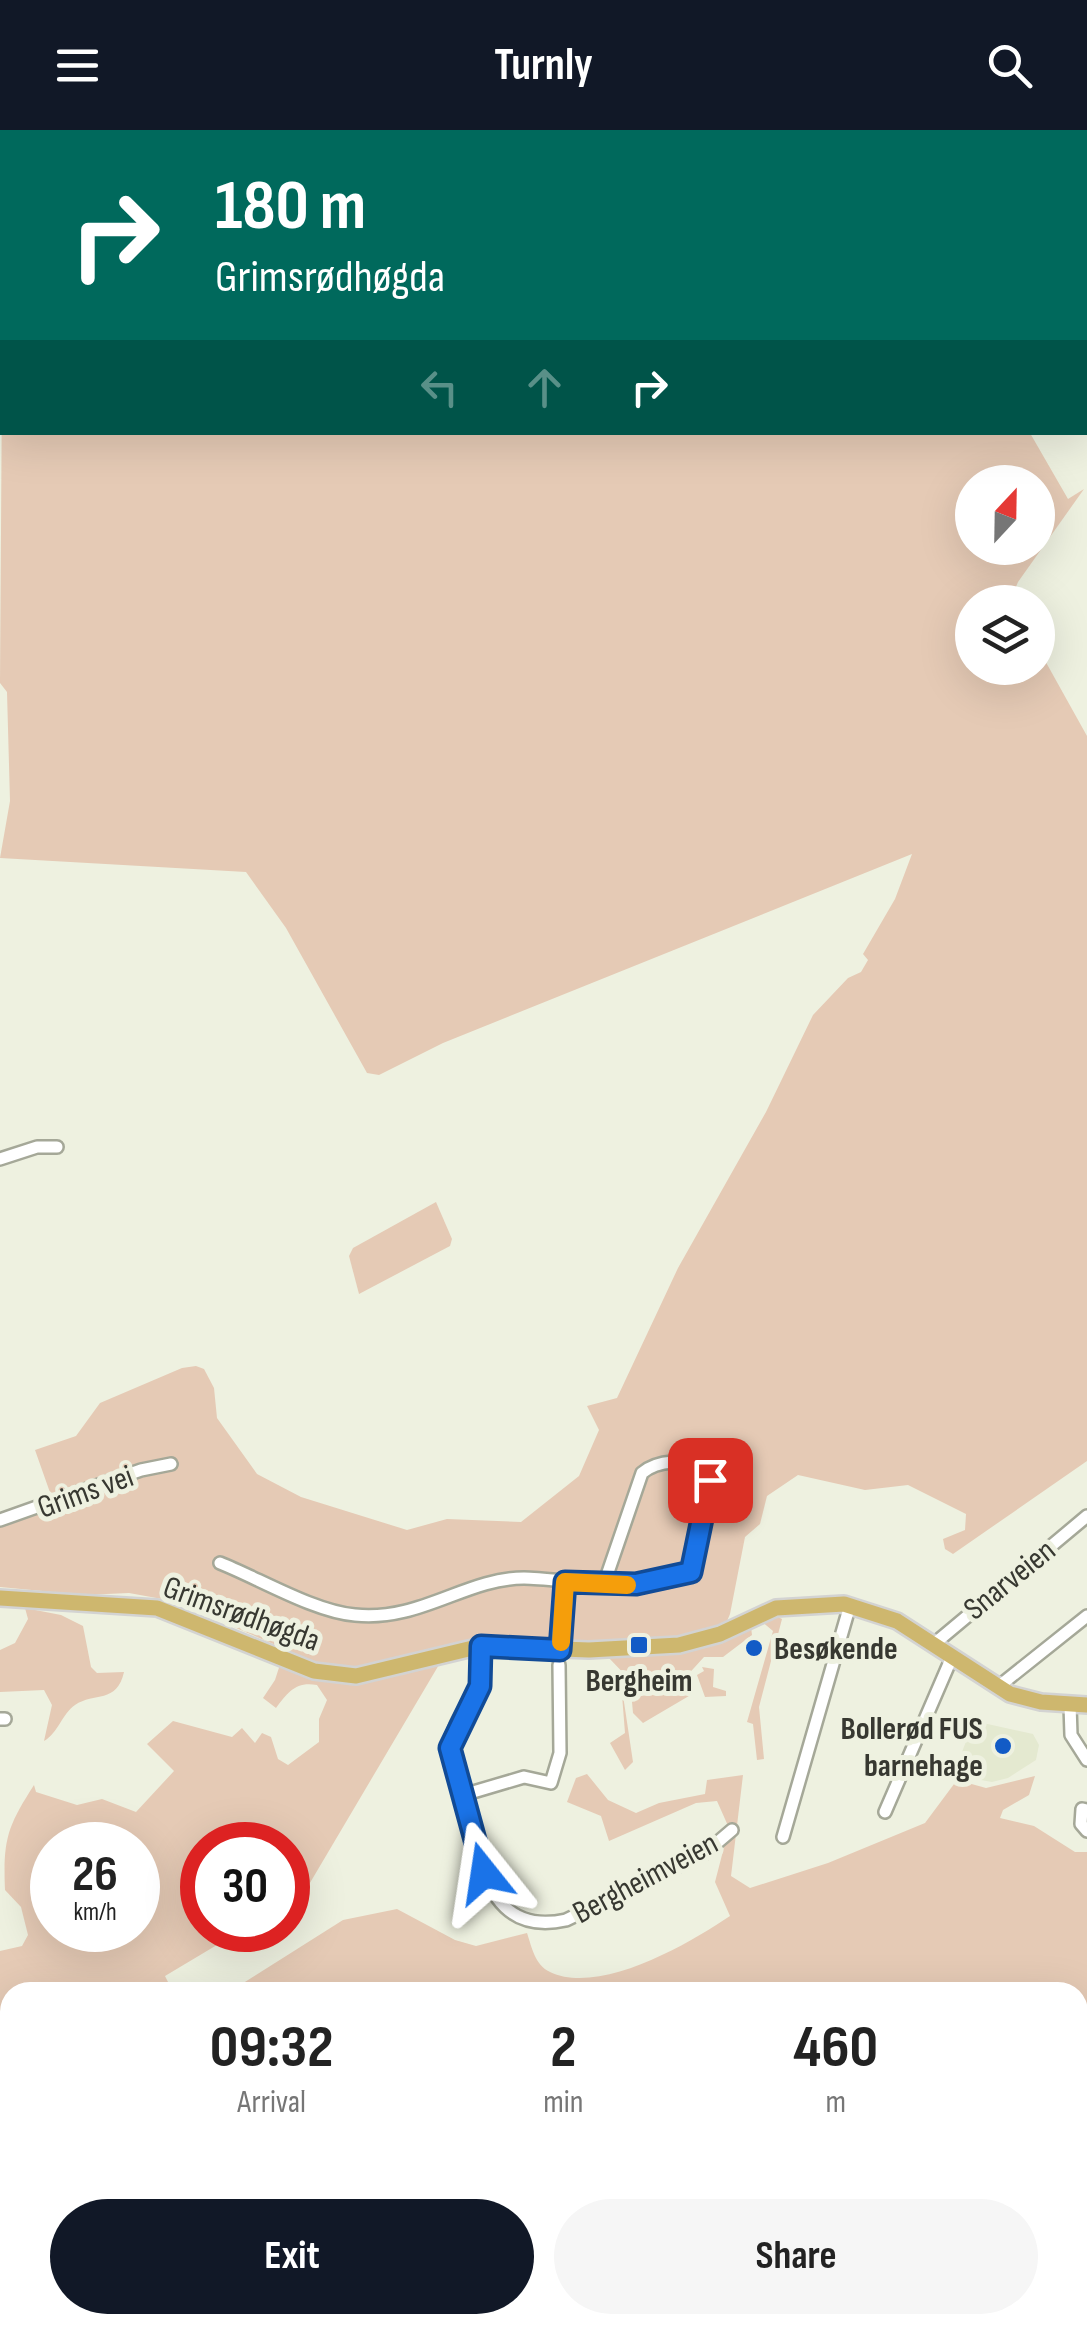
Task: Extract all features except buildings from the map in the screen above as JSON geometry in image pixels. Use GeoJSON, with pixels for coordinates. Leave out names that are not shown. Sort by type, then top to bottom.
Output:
{"type":"FeatureCollection","features":[{"type":"Feature","properties":{"kind":"main road","name":"Grimsrødhøgda"},"geometry":{"type":"LineString","coordinates":[[0,1598],[157,1608],[329,1674],[386,1672],[481,1646],[560,1657],[679,1645],[709,1638],[789,1605],[850,1605],[897,1620],[998,1687],[1030,1700],[1078,1705]]}},
{"type":"Feature","properties":{"kind":"street"},"geometry":{"type":"LineString","coordinates":[[0,1159],[37,1147],[58,1147]]}},
{"type":"Feature","properties":{"kind":"street"},"geometry":{"type":"LineString","coordinates":[[220,1563],[355,1616],[422,1609],[508,1578],[604,1584],[653,1582],[691,1572],[710,1485],[704,1469],[690,1462],[645,1469],[633,1492],[604,1584]]}},
{"type":"Feature","properties":{"kind":"street","name":"Grims vei"},"geometry":{"type":"LineString","coordinates":[[0,1520],[140,1470],[171,1464]]}},
{"type":"Feature","properties":{"kind":"street","name":"Snarveien"},"geometry":{"type":"LineString","coordinates":[[934,1644],[1087,1516]]}},
{"type":"Feature","properties":{"kind":"street"},"geometry":{"type":"LineString","coordinates":[[462,1794],[524,1777],[551,1783],[560,1753],[565,1582]]}},
{"type":"Feature","properties":{"kind":"street"},"geometry":{"type":"LineString","coordinates":[[783,1837],[850,1605]]}},
{"type":"Feature","properties":{"kind":"street"},"geometry":{"type":"LineString","coordinates":[[998,1687],[1087,1616]]}},
{"type":"Feature","properties":{"kind":"street","name":"Bergheimveien"},"geometry":{"type":"LineString","coordinates":[[481,1646],[480,1686],[450,1748],[490,1888],[512,1914],[534,1923],[574,1917],[705,1853],[732,1830]]}},
{"type":"Feature","properties":{"kind":"street"},"geometry":{"type":"LineString","coordinates":[[885,1812],[952,1657]]}},
{"type":"Feature","properties":{"kind":"street"},"geometry":{"type":"LineString","coordinates":[[1078,1705],[1071,1735],[1087,1760]]}},
{"type":"Feature","properties":{"kind":"street"},"geometry":{"type":"LineString","coordinates":[[1087,1810],[1082,1809],[1081,1824],[1087,1831]]}},
{"type":"Feature","properties":{"kind":"shaded area"},"geometry":{"type":"Polygon","coordinates":[[[2,435],[1031,435],[1048,465],[955,465],[955,565],[1030,565],[1017,585],[955,585],[955,685],[1055,685],[1055,679],[1087,736],[1087,1461],[953,1554],[945,1549],[943,1539],[965,1530],[966,1514],[908,1485],[865,1490],[798,1475],[767,1496],[760,1524],[745,1537],[730,1614],[720,1638],[751,1627],[752,1635],[723,1657],[704,1657],[684,1679],[694,1693],[643,1723],[633,1713],[630,1680],[609,1658],[488,1653],[440,1663],[310,1883],[310,1822],[180,1822],[180,1952],[205,1952],[165,1976],[168,1982],[0,1982],[0,1951],[22,1946],[28,1935],[21,1907],[5,1890],[5,1858],[12,1823],[34,1785],[36,1792],[77,1805],[102,1799],[136,1812],[174,1771],[147,1744],[173,1721],[232,1737],[242,1728],[255,1743],[262,1733],[271,1737],[278,1759],[288,1765],[319,1742],[319,1719],[327,1700],[317,1685],[303,1685],[276,1708],[263,1698],[275,1680],[285,1649],[173,1601],[129,1593],[84,1595],[0,1587],[0,1518],[53,1501],[35,1450],[76,1436],[100,1403],[182,1368],[196,1366],[204,1369],[214,1388],[217,1418],[257,1474],[301,1497],[407,1530],[447,1519],[521,1522],[579,1476],[599,1430],[587,1406],[617,1398],[678,1268],[766,1112],[813,1015],[848,978],[861,972],[868,960],[863,954],[895,899],[912,854],[443,1043],[379,1075],[367,1073],[286,928],[246,872],[0,858],[10,801],[7,692],[0,683],[2,435]]]}},
{"type":"Feature","properties":{"kind":"shaded area"},"geometry":{"type":"Polygon","coordinates":[[[1055,476],[1068,499],[1084,489],[1055,530],[1055,476]]]}},
{"type":"Feature","properties":{"kind":"shaded area"},"geometry":{"type":"Polygon","coordinates":[[[436,1202],[452,1239],[450,1246],[359,1294],[349,1256],[353,1248],[436,1202]]]}},
{"type":"Feature","properties":{"kind":"shaded area"},"geometry":{"type":"Polygon","coordinates":[[[25,1608],[61,1615],[83,1626],[91,1667],[97,1673],[124,1672],[116,1689],[75,1705],[44,1741],[52,1705],[44,1690],[0,1692],[0,1650],[15,1643],[28,1619],[25,1608]]]}},
{"type":"Feature","properties":{"kind":"shaded area"},"geometry":{"type":"Polygon","coordinates":[[[782,1619],[759,1707],[764,1759],[757,1760],[753,1724],[747,1722],[773,1631],[761,1621],[782,1619]]]}},
{"type":"Feature","properties":{"kind":"shaded area"},"geometry":{"type":"Polygon","coordinates":[[[702,1667],[714,1669],[713,1687],[726,1691],[726,1696],[705,1697],[697,1675],[704,1671],[702,1667]]]}},
{"type":"Feature","properties":{"kind":"shaded area"},"geometry":{"type":"Polygon","coordinates":[[[621,1682],[633,1762],[625,1770],[610,1743],[625,1733],[621,1682]]]}},
{"type":"Feature","properties":{"kind":"shaded area"},"geometry":{"type":"Polygon","coordinates":[[[974,1721],[1033,1734],[1039,1745],[1036,1760],[1008,1778],[992,1782],[953,1775],[974,1721]]]}},
{"type":"Feature","properties":{"kind":"shaded area"},"geometry":{"type":"Polygon","coordinates":[[[587,1774],[608,1800],[636,1813],[659,1803],[705,1794],[707,1780],[743,1775],[731,1876],[750,1888],[828,1863],[925,1823],[957,1780],[986,1788],[1035,1776],[1029,1795],[1003,1810],[1000,1818],[1034,1826],[1075,1852],[1087,1852],[1087,1982],[245,1982],[292,1952],[310,1952],[310,1941],[343,1920],[397,1909],[455,1940],[476,1946],[527,1933],[541,1965],[570,1978],[594,1977],[644,1963],[730,1916],[715,1882],[729,1828],[717,1801],[696,1803],[609,1841],[601,1816],[567,1802],[576,1778],[587,1774]]]}},
{"type":"Feature","properties":{"kind":"slow traffic"},"geometry":{"type":"LineString","coordinates":[[561,1642],[565,1582],[627,1585]]}},
{"type":"Feature","properties":{"kind":"place","name":"Bergheim"},"geometry":{"type":"Point","coordinates":[639,1645]}},
{"type":"Feature","properties":{"kind":"place","name":"Besøkende"},"geometry":{"type":"Point","coordinates":[754,1648]}},
{"type":"Feature","properties":{"kind":"place","name":"Bollerød FUS barnehage"},"geometry":{"type":"Point","coordinates":[1003,1746]}},
{"type":"Feature","properties":{"kind":"route"},"geometry":{"type":"LineString","coordinates":[[484,1873],[450,1748],[480,1686],[481,1646],[560,1650],[565,1582],[636,1584],[664,1581],[691,1572],[710,1480]]}}]}
